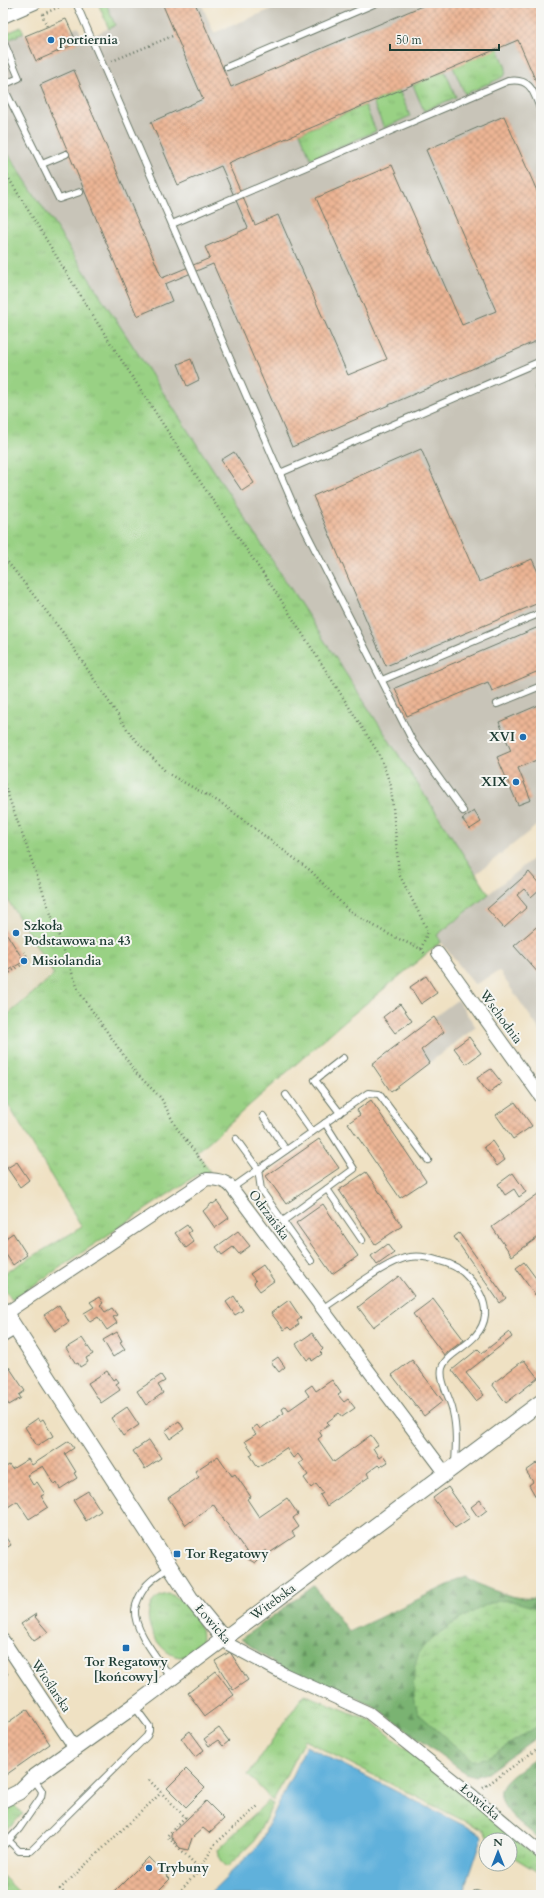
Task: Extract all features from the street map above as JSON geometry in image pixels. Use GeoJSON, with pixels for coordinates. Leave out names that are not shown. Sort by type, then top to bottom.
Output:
{"type":"FeatureCollection","features":[{"type":"Feature","properties":{"kind":"street"},"geometry":{"type":"LineString","coordinates":[[3,16],[35,3]]}},
{"type":"Feature","properties":{"kind":"street","name":"Wschodnia"},"geometry":{"type":"LineString","coordinates":[[433,956],[541,1098]]}},
{"type":"Feature","properties":{"kind":"street"},"geometry":{"type":"LineString","coordinates":[[4,1311],[207,1179],[215,1179]]}},
{"type":"Feature","properties":{"kind":"street","name":"Odrzańska"},"geometry":{"type":"LineString","coordinates":[[215,1179],[225,1182],[232,1188],[322,1309],[450,1471]]}},
{"type":"Feature","properties":{"kind":"street","name":"Łowicka"},"geometry":{"type":"LineString","coordinates":[[4,1311],[9,1332],[170,1566],[191,1599],[223,1638],[230,1645],[284,1674],[369,1713],[473,1796],[541,1853]]}},
{"type":"Feature","properties":{"kind":"street","name":"Witebska"},"geometry":{"type":"LineString","coordinates":[[3,1800],[19,1792],[33,1778],[134,1706],[223,1638],[541,1402]]}},
{"type":"Feature","properties":{"kind":"street","name":"Wioślarska"},"geometry":{"type":"LineString","coordinates":[[3,1640],[75,1748]]}},
{"type":"Feature","properties":{"kind":"lane"},"geometry":{"type":"LineString","coordinates":[[76,3],[300,520],[413,742],[463,812]]}},
{"type":"Feature","properties":{"kind":"lane"},"geometry":{"type":"LineString","coordinates":[[227,67],[376,3]]}},
{"type":"Feature","properties":{"kind":"lane"},"geometry":{"type":"LineString","coordinates":[[3,40],[19,78],[3,85],[59,199],[80,192]]}},
{"type":"Feature","properties":{"kind":"lane"},"geometry":{"type":"LineString","coordinates":[[172,224],[508,81],[521,80],[530,86],[541,111]]}},
{"type":"Feature","properties":{"kind":"lane"},"geometry":{"type":"LineString","coordinates":[[42,164],[66,154]]}},
{"type":"Feature","properties":{"kind":"lane"},"geometry":{"type":"LineString","coordinates":[[280,473],[541,361]]}},
{"type":"Feature","properties":{"kind":"lane"},"geometry":{"type":"LineString","coordinates":[[382,680],[541,613]]}},
{"type":"Feature","properties":{"kind":"lane"},"geometry":{"type":"LineString","coordinates":[[497,704],[541,686]]}},
{"type":"Feature","properties":{"kind":"lane"},"geometry":{"type":"LineString","coordinates":[[340,1113],[315,1080],[343,1058]]}},
{"type":"Feature","properties":{"kind":"lane"},"geometry":{"type":"LineString","coordinates":[[232,1188],[368,1093],[379,1094],[428,1160]]}},
{"type":"Feature","properties":{"kind":"lane"},"geometry":{"type":"LineString","coordinates":[[286,1095],[312,1132]]}},
{"type":"Feature","properties":{"kind":"lane"},"geometry":{"type":"LineString","coordinates":[[263,1116],[286,1150]]}},
{"type":"Feature","properties":{"kind":"lane"},"geometry":{"type":"LineString","coordinates":[[283,1221],[354,1169],[325,1123]]}},
{"type":"Feature","properties":{"kind":"lane"},"geometry":{"type":"LineString","coordinates":[[236,1139],[258,1169],[261,1190],[311,1260]]}},
{"type":"Feature","properties":{"kind":"lane"},"geometry":{"type":"LineString","coordinates":[[327,1189],[362,1240]]}},
{"type":"Feature","properties":{"kind":"lane"},"geometry":{"type":"LineString","coordinates":[[322,1309],[393,1262],[410,1257],[431,1258],[450,1263],[462,1270],[475,1285],[484,1304],[485,1315],[481,1328],[473,1339],[448,1359],[442,1368],[442,1380],[454,1419],[456,1434],[450,1471]]}},
{"type":"Feature","properties":{"kind":"lane"},"geometry":{"type":"LineString","coordinates":[[170,1566],[146,1586],[135,1609],[135,1617],[139,1629],[171,1678]]}},
{"type":"Feature","properties":{"kind":"lane"},"geometry":{"type":"LineString","coordinates":[[8,1840],[19,1851],[31,1851],[146,1736],[149,1732],[149,1726],[134,1706]]}},
{"type":"Feature","properties":{"kind":"lane"},"geometry":{"type":"LineString","coordinates":[[3,1846],[19,1829],[41,1797],[42,1791],[33,1778]]}},
{"type":"Feature","properties":{"kind":"path"},"geometry":{"type":"LineString","coordinates":[[42,14],[47,27]]}},
{"type":"Feature","properties":{"kind":"path"},"geometry":{"type":"LineString","coordinates":[[102,66],[176,35]]}},
{"type":"Feature","properties":{"kind":"path"},"geometry":{"type":"LineString","coordinates":[[3,169],[98,323],[201,483],[279,597],[379,754],[391,786],[399,874],[428,930],[421,950]]}},
{"type":"Feature","properties":{"kind":"path"},"geometry":{"type":"LineString","coordinates":[[3,556],[64,634],[131,735],[167,773],[221,804],[311,871],[348,910],[386,933],[433,956]]}},
{"type":"Feature","properties":{"kind":"path"},"geometry":{"type":"LineString","coordinates":[[3,781],[79,992],[136,1073],[161,1098],[176,1127],[197,1152],[215,1179]]}},
{"type":"Feature","properties":{"kind":"path"},"geometry":{"type":"LineString","coordinates":[[3,977],[28,960],[24,952]]}},
{"type":"Feature","properties":{"kind":"path"},"geometry":{"type":"LineString","coordinates":[[473,1796],[541,1746]]}},
{"type":"Feature","properties":{"kind":"path"},"geometry":{"type":"LineString","coordinates":[[149,1780],[186,1818],[167,1836],[200,1869]]}},
{"type":"Feature","properties":{"kind":"path"},"geometry":{"type":"LineString","coordinates":[[66,1895],[60,1889],[161,1792]]}},
{"type":"Feature","properties":{"kind":"path"},"geometry":{"type":"LineString","coordinates":[[176,1895],[200,1869],[215,1844],[258,1806]]}},
{"type":"Feature","properties":{"kind":"shaded area"},"geometry":{"type":"Polygon","coordinates":[[[106,3],[201,3],[214,33],[286,3],[541,3],[541,822],[476,874],[3,146],[3,42],[24,33],[36,61],[76,43],[71,30],[78,27],[84,40],[115,25],[106,3]]]}},
{"type":"Feature","properties":{"kind":"shaded area"},"geometry":{"type":"Polygon","coordinates":[[[541,852],[541,1032],[499,971],[475,985],[436,936],[541,852]]]}},
{"type":"Feature","properties":{"kind":"shaded area","name":"Szkoła Podstawowa na 43"},"geometry":{"type":"Polygon","coordinates":[[[3,892],[55,975],[3,1019],[3,892]]]}},
{"type":"Feature","properties":{"kind":"shaded area"},"geometry":{"type":"Polygon","coordinates":[[[457,1000],[476,1027],[391,1092],[372,1064],[457,1000]]]}},
{"type":"Feature","properties":{"kind":"green space"},"geometry":{"type":"Polygon","coordinates":[[[98,3],[106,3],[115,25],[109,29],[98,3]]]}},
{"type":"Feature","properties":{"kind":"green space"},"geometry":{"type":"Polygon","coordinates":[[[21,27],[24,33],[3,42],[3,35],[21,27]]]}},
{"type":"Feature","properties":{"kind":"green space"},"geometry":{"type":"Polygon","coordinates":[[[498,48],[506,68],[505,75],[465,94],[453,67],[498,48]]]}},
{"type":"Feature","properties":{"kind":"green space"},"geometry":{"type":"Polygon","coordinates":[[[445,71],[456,97],[424,111],[413,85],[445,71]]]}},
{"type":"Feature","properties":{"kind":"green space"},"geometry":{"type":"Polygon","coordinates":[[[399,90],[410,116],[384,128],[373,102],[399,90]]]}},
{"type":"Feature","properties":{"kind":"green space"},"geometry":{"type":"Polygon","coordinates":[[[365,105],[376,131],[311,159],[300,133],[365,105]]]}},
{"type":"Feature","properties":{"kind":"green space"},"geometry":{"type":"Polygon","coordinates":[[[3,146],[489,894],[437,935],[441,942],[340,1025],[197,1152],[210,1172],[198,1174],[12,1300],[3,1287],[3,1274],[82,1227],[3,1096],[3,1019],[54,975],[3,892],[3,146]]]}},
{"type":"Feature","properties":{"kind":"green space"},"geometry":{"type":"Polygon","coordinates":[[[541,374],[541,402],[535,385],[541,374]]]}},
{"type":"Feature","properties":{"kind":"green space"},"geometry":{"type":"Polygon","coordinates":[[[465,1577],[482,1586],[512,1596],[522,1598],[541,1597],[541,1734],[487,1773],[476,1776],[465,1773],[371,1704],[281,1668],[241,1639],[314,1586],[349,1632],[465,1577]]]}},
{"type":"Feature","properties":{"kind":"green space"},"geometry":{"type":"Polygon","coordinates":[[[168,1594],[175,1596],[189,1608],[200,1626],[202,1635],[201,1643],[197,1650],[185,1657],[173,1655],[163,1648],[154,1636],[149,1623],[149,1610],[155,1600],[168,1594]]]}},
{"type":"Feature","properties":{"kind":"green space"},"geometry":{"type":"Polygon","coordinates":[[[498,1600],[511,1601],[541,1609],[541,1724],[487,1758],[478,1761],[471,1760],[418,1713],[414,1690],[415,1664],[421,1650],[434,1637],[468,1615],[498,1600]]]}},
{"type":"Feature","properties":{"kind":"green space"},"geometry":{"type":"Polygon","coordinates":[[[304,1694],[372,1721],[507,1832],[485,1832],[304,1740],[273,1801],[248,1775],[304,1694]]]}},
{"type":"Feature","properties":{"kind":"green space"},"geometry":{"type":"Polygon","coordinates":[[[541,1755],[541,1840],[510,1814],[504,1806],[501,1798],[501,1789],[506,1781],[518,1770],[541,1755]]]}},
{"type":"Feature","properties":{"kind":"green space"},"geometry":{"type":"Polygon","coordinates":[[[268,1801],[273,1804],[255,1840],[227,1867],[220,1860],[218,1849],[268,1801]]]}},
{"type":"Feature","properties":{"kind":"green space"},"geometry":{"type":"Polygon","coordinates":[[[13,1804],[23,1814],[3,1833],[3,1811],[13,1804]]]}},
{"type":"Feature","properties":{"kind":"green space"},"geometry":{"type":"Polygon","coordinates":[[[518,1841],[541,1860],[541,1874],[518,1860],[518,1841]]]}},
{"type":"Feature","properties":{"kind":"green space"},"geometry":{"type":"Polygon","coordinates":[[[3,1876],[22,1895],[3,1895],[3,1876]]]}},
{"type":"Feature","properties":{"kind":"water"},"geometry":{"type":"Polygon","coordinates":[[[306,1746],[478,1832],[478,1850],[463,1895],[208,1895],[259,1845],[306,1746]]]}},
{"type":"Feature","properties":{"kind":"building"},"geometry":{"type":"Polygon","coordinates":[[[162,3],[195,3],[231,87],[429,3],[475,3],[476,7],[485,3],[541,3],[541,93],[518,40],[228,163],[255,225],[278,215],[348,375],[387,359],[316,198],[392,165],[462,325],[496,311],[426,150],[504,116],[541,200],[541,339],[292,447],[213,264],[165,284],[172,301],[137,316],[40,85],[74,70],[162,278],[210,258],[205,247],[248,228],[221,166],[178,185],[151,122],[203,99],[162,3]]]}},
{"type":"Feature","properties":{"kind":"building","name":"portiernia"},"geometry":{"type":"Polygon","coordinates":[[[66,19],[77,43],[36,61],[25,36],[66,19]]]}},
{"type":"Feature","properties":{"kind":"building"},"geometry":{"type":"Polygon","coordinates":[[[191,359],[199,380],[187,386],[178,364],[191,359]]]}},
{"type":"Feature","properties":{"kind":"building"},"geometry":{"type":"Polygon","coordinates":[[[421,449],[479,582],[532,559],[541,579],[541,602],[386,666],[313,496],[421,449]]]}},
{"type":"Feature","properties":{"kind":"building"},"geometry":{"type":"Polygon","coordinates":[[[234,452],[254,483],[242,491],[221,460],[234,452]]]}},
{"type":"Feature","properties":{"kind":"building"},"geometry":{"type":"Polygon","coordinates":[[[541,626],[541,670],[492,691],[488,682],[407,716],[395,688],[541,626]]]}},
{"type":"Feature","properties":{"kind":"building","name":"XVI"},"geometry":{"type":"Polygon","coordinates":[[[541,704],[541,758],[518,768],[531,800],[518,805],[497,757],[511,751],[499,722],[541,704]]]}},
{"type":"Feature","properties":{"kind":"building"},"geometry":{"type":"Polygon","coordinates":[[[474,811],[481,822],[470,829],[462,819],[474,811]]]}},
{"type":"Feature","properties":{"kind":"building"},"geometry":{"type":"Polygon","coordinates":[[[529,872],[541,888],[531,897],[524,889],[517,895],[527,907],[504,928],[487,909],[529,872]]]}},
{"type":"Feature","properties":{"kind":"building"},"geometry":{"type":"Polygon","coordinates":[[[541,923],[541,976],[514,946],[541,923]]]}},
{"type":"Feature","properties":{"kind":"building","name":"Misiolandia"},"geometry":{"type":"Polygon","coordinates":[[[3,928],[24,961],[3,974],[3,928]]]}},
{"type":"Feature","properties":{"kind":"building"},"geometry":{"type":"Polygon","coordinates":[[[426,976],[437,993],[421,1004],[410,987],[426,976]]]}},
{"type":"Feature","properties":{"kind":"building"},"geometry":{"type":"Polygon","coordinates":[[[400,1004],[412,1021],[395,1033],[383,1017],[400,1004]]]}},
{"type":"Feature","properties":{"kind":"building"},"geometry":{"type":"Polygon","coordinates":[[[434,1017],[444,1032],[421,1050],[429,1063],[391,1092],[372,1064],[434,1017]]]}},
{"type":"Feature","properties":{"kind":"building"},"geometry":{"type":"Polygon","coordinates":[[[469,1037],[481,1053],[466,1064],[454,1048],[469,1037]]]}},
{"type":"Feature","properties":{"kind":"building"},"geometry":{"type":"Polygon","coordinates":[[[491,1069],[502,1083],[488,1093],[477,1078],[491,1069]]]}},
{"type":"Feature","properties":{"kind":"building"},"geometry":{"type":"Polygon","coordinates":[[[371,1100],[426,1181],[400,1198],[348,1123],[360,1115],[357,1110],[371,1100]]]}},
{"type":"Feature","properties":{"kind":"building"},"geometry":{"type":"Polygon","coordinates":[[[515,1102],[532,1126],[513,1139],[496,1115],[515,1102]]]}},
{"type":"Feature","properties":{"kind":"building"},"geometry":{"type":"Polygon","coordinates":[[[319,1139],[339,1168],[286,1204],[266,1176],[319,1139]]]}},
{"type":"Feature","properties":{"kind":"building"},"geometry":{"type":"Polygon","coordinates":[[[492,1141],[505,1160],[497,1166],[484,1147],[492,1141]]]}},
{"type":"Feature","properties":{"kind":"building"},"geometry":{"type":"Polygon","coordinates":[[[17,1162],[29,1180],[20,1187],[7,1168],[17,1162]]]}},
{"type":"Feature","properties":{"kind":"building"},"geometry":{"type":"Polygon","coordinates":[[[366,1172],[402,1226],[375,1244],[339,1190],[366,1172]]]}},
{"type":"Feature","properties":{"kind":"building"},"geometry":{"type":"Polygon","coordinates":[[[513,1173],[526,1192],[519,1197],[514,1189],[505,1195],[498,1184],[513,1173]]]}},
{"type":"Feature","properties":{"kind":"building"},"geometry":{"type":"Polygon","coordinates":[[[538,1194],[541,1198],[541,1235],[512,1256],[492,1227],[538,1194]]]}},
{"type":"Feature","properties":{"kind":"building"},"geometry":{"type":"Polygon","coordinates":[[[217,1201],[229,1218],[215,1228],[203,1211],[212,1203],[213,1204],[217,1201]]]}},
{"type":"Feature","properties":{"kind":"building"},"geometry":{"type":"Polygon","coordinates":[[[323,1204],[358,1256],[332,1274],[296,1223],[323,1204]]]}},
{"type":"Feature","properties":{"kind":"building"},"geometry":{"type":"Polygon","coordinates":[[[187,1225],[191,1231],[188,1233],[194,1242],[186,1248],[175,1233],[187,1225]]]}},
{"type":"Feature","properties":{"kind":"building"},"geometry":{"type":"Polygon","coordinates":[[[238,1231],[250,1246],[239,1254],[233,1247],[222,1255],[216,1247],[238,1231]]]}},
{"type":"Feature","properties":{"kind":"building"},"geometry":{"type":"Polygon","coordinates":[[[13,1233],[27,1255],[13,1265],[3,1250],[3,1240],[13,1233]]]}},
{"type":"Feature","properties":{"kind":"building"},"geometry":{"type":"Polygon","coordinates":[[[459,1233],[506,1298],[500,1303],[454,1237],[459,1233]]]}},
{"type":"Feature","properties":{"kind":"building"},"geometry":{"type":"Polygon","coordinates":[[[387,1244],[394,1253],[377,1265],[371,1256],[387,1244]]]}},
{"type":"Feature","properties":{"kind":"building"},"geometry":{"type":"Polygon","coordinates":[[[524,1262],[541,1285],[541,1290],[535,1295],[516,1268],[524,1262]]]}},
{"type":"Feature","properties":{"kind":"building"},"geometry":{"type":"Polygon","coordinates":[[[263,1265],[274,1281],[260,1291],[254,1283],[256,1281],[250,1274],[263,1265]]]}},
{"type":"Feature","properties":{"kind":"building"},"geometry":{"type":"Polygon","coordinates":[[[399,1276],[414,1296],[373,1327],[358,1307],[399,1276]]]}},
{"type":"Feature","properties":{"kind":"building"},"geometry":{"type":"Polygon","coordinates":[[[234,1296],[243,1310],[235,1315],[226,1302],[234,1296]]]}},
{"type":"Feature","properties":{"kind":"building"},"geometry":{"type":"Polygon","coordinates":[[[99,1297],[103,1303],[100,1305],[105,1312],[112,1308],[117,1315],[113,1317],[117,1323],[107,1330],[98,1317],[90,1322],[84,1313],[94,1307],[90,1302],[99,1297]]]}},
{"type":"Feature","properties":{"kind":"building"},"geometry":{"type":"Polygon","coordinates":[[[433,1299],[464,1340],[444,1355],[413,1314],[433,1299]]]}},
{"type":"Feature","properties":{"kind":"building"},"geometry":{"type":"Polygon","coordinates":[[[289,1300],[301,1318],[297,1321],[299,1324],[291,1330],[288,1327],[284,1330],[271,1313],[289,1300]]]}},
{"type":"Feature","properties":{"kind":"building"},"geometry":{"type":"Polygon","coordinates":[[[59,1305],[69,1322],[55,1331],[44,1315],[59,1305]]]}},
{"type":"Feature","properties":{"kind":"building"},"geometry":{"type":"Polygon","coordinates":[[[117,1332],[122,1341],[120,1342],[125,1349],[113,1357],[103,1340],[117,1332]]]}},
{"type":"Feature","properties":{"kind":"building"},"geometry":{"type":"Polygon","coordinates":[[[509,1332],[512,1337],[466,1373],[484,1395],[476,1401],[452,1370],[478,1349],[482,1353],[509,1332]]]}},
{"type":"Feature","properties":{"kind":"building"},"geometry":{"type":"Polygon","coordinates":[[[312,1333],[323,1349],[320,1352],[322,1354],[312,1361],[311,1358],[307,1360],[296,1344],[312,1333]]]}},
{"type":"Feature","properties":{"kind":"building"},"geometry":{"type":"Polygon","coordinates":[[[82,1338],[93,1354],[86,1358],[88,1362],[80,1367],[78,1363],[76,1364],[66,1348],[82,1338]]]}},
{"type":"Feature","properties":{"kind":"building"},"geometry":{"type":"Polygon","coordinates":[[[278,1357],[285,1367],[279,1372],[271,1362],[278,1357]]]}},
{"type":"Feature","properties":{"kind":"building"},"geometry":{"type":"Polygon","coordinates":[[[412,1360],[443,1401],[424,1416],[392,1375],[412,1360]]]}},
{"type":"Feature","properties":{"kind":"building"},"geometry":{"type":"Polygon","coordinates":[[[524,1360],[538,1378],[506,1403],[492,1384],[524,1360]]]}},
{"type":"Feature","properties":{"kind":"building"},"geometry":{"type":"Polygon","coordinates":[[[9,1367],[25,1391],[19,1395],[21,1398],[9,1405],[5,1399],[3,1400],[3,1368],[5,1371],[9,1367]]]}},
{"type":"Feature","properties":{"kind":"building"},"geometry":{"type":"Polygon","coordinates":[[[107,1371],[113,1380],[116,1378],[119,1382],[116,1384],[120,1390],[101,1403],[88,1383],[107,1371]]]}},
{"type":"Feature","properties":{"kind":"building"},"geometry":{"type":"Polygon","coordinates":[[[161,1375],[165,1381],[158,1385],[163,1393],[146,1405],[137,1391],[161,1375]]]}},
{"type":"Feature","properties":{"kind":"building"},"geometry":{"type":"Polygon","coordinates":[[[332,1380],[341,1393],[338,1395],[344,1402],[348,1399],[355,1408],[342,1417],[339,1413],[327,1422],[329,1424],[319,1431],[322,1436],[318,1439],[334,1462],[371,1435],[378,1445],[373,1448],[379,1458],[383,1455],[388,1462],[380,1467],[378,1465],[367,1473],[369,1477],[327,1506],[320,1495],[323,1493],[316,1484],[311,1488],[304,1478],[308,1475],[299,1463],[303,1461],[298,1454],[293,1458],[286,1448],[258,1467],[250,1455],[253,1453],[245,1441],[256,1434],[252,1429],[257,1425],[260,1429],[284,1413],[282,1409],[286,1406],[289,1410],[309,1396],[305,1390],[312,1385],[316,1391],[332,1380]]]}},
{"type":"Feature","properties":{"kind":"building"},"geometry":{"type":"Polygon","coordinates":[[[127,1407],[139,1425],[123,1436],[111,1418],[127,1407]]]}},
{"type":"Feature","properties":{"kind":"building"},"geometry":{"type":"Polygon","coordinates":[[[38,1418],[40,1421],[43,1419],[53,1436],[37,1446],[25,1427],[38,1418]]]}},
{"type":"Feature","properties":{"kind":"building"},"geometry":{"type":"Polygon","coordinates":[[[179,1421],[184,1429],[170,1439],[165,1431],[179,1421]]]}},
{"type":"Feature","properties":{"kind":"building"},"geometry":{"type":"Polygon","coordinates":[[[149,1440],[161,1458],[145,1469],[133,1451],[149,1440]]]}},
{"type":"Feature","properties":{"kind":"building"},"geometry":{"type":"Polygon","coordinates":[[[69,1441],[74,1448],[65,1454],[76,1472],[74,1473],[77,1478],[60,1489],[57,1483],[55,1485],[43,1466],[27,1475],[33,1485],[37,1482],[45,1494],[41,1496],[48,1507],[29,1519],[17,1501],[5,1509],[3,1505],[3,1484],[5,1483],[3,1469],[9,1465],[12,1469],[28,1459],[32,1465],[69,1441]]]}},
{"type":"Feature","properties":{"kind":"building"},"geometry":{"type":"Polygon","coordinates":[[[218,1456],[232,1476],[235,1474],[251,1497],[247,1499],[259,1517],[287,1498],[298,1514],[293,1518],[299,1527],[292,1532],[295,1536],[268,1554],[266,1550],[257,1556],[259,1559],[255,1563],[248,1559],[248,1554],[213,1504],[186,1525],[168,1498],[199,1477],[195,1471],[218,1456]]]}},
{"type":"Feature","properties":{"kind":"building"},"geometry":{"type":"Polygon","coordinates":[[[540,1461],[541,1493],[536,1497],[529,1485],[533,1482],[526,1471],[540,1461]]]}},
{"type":"Feature","properties":{"kind":"building"},"geometry":{"type":"Polygon","coordinates":[[[448,1487],[470,1518],[455,1528],[433,1498],[448,1487]]]}},
{"type":"Feature","properties":{"kind":"building"},"geometry":{"type":"Polygon","coordinates":[[[88,1491],[101,1511],[86,1521],[73,1500],[88,1491]]]}},
{"type":"Feature","properties":{"kind":"building"},"geometry":{"type":"Polygon","coordinates":[[[480,1500],[487,1510],[478,1517],[471,1507],[480,1500]]]}},
{"type":"Feature","properties":{"kind":"building"},"geometry":{"type":"Polygon","coordinates":[[[3,1535],[11,1545],[3,1550],[3,1535]]]}},
{"type":"Feature","properties":{"kind":"building"},"geometry":{"type":"Polygon","coordinates":[[[3,1571],[7,1577],[3,1580],[3,1571]]]}},
{"type":"Feature","properties":{"kind":"building"},"geometry":{"type":"Polygon","coordinates":[[[36,1614],[37,1615],[35,1617],[48,1632],[34,1641],[21,1624],[36,1614]]]}},
{"type":"Feature","properties":{"kind":"building"},"geometry":{"type":"Polygon","coordinates":[[[230,1652],[248,1680],[233,1690],[215,1661],[230,1652]]]}},
{"type":"Feature","properties":{"kind":"building"},"geometry":{"type":"Polygon","coordinates":[[[3,1667],[8,1674],[3,1678],[3,1667]]]}},
{"type":"Feature","properties":{"kind":"building"},"geometry":{"type":"Polygon","coordinates":[[[216,1671],[234,1695],[205,1716],[188,1693],[216,1671]]]}},
{"type":"Feature","properties":{"kind":"building"},"geometry":{"type":"Polygon","coordinates":[[[27,1709],[50,1744],[3,1777],[3,1726],[27,1709]]]}},
{"type":"Feature","properties":{"kind":"building"},"geometry":{"type":"Polygon","coordinates":[[[219,1728],[229,1741],[223,1746],[218,1740],[209,1746],[204,1739],[219,1728]]]}},
{"type":"Feature","properties":{"kind":"building"},"geometry":{"type":"Polygon","coordinates":[[[190,1731],[204,1750],[195,1757],[181,1738],[190,1731]]]}},
{"type":"Feature","properties":{"kind":"building"},"geometry":{"type":"Polygon","coordinates":[[[186,1769],[205,1788],[186,1807],[167,1788],[186,1769]]]}},
{"type":"Feature","properties":{"kind":"building"},"geometry":{"type":"Polygon","coordinates":[[[206,1801],[224,1819],[209,1833],[203,1828],[192,1838],[188,1850],[180,1848],[171,1837],[171,1834],[206,1801]]]}},
{"type":"Feature","properties":{"kind":"building","name":"Trybuny"},"geometry":{"type":"Polygon","coordinates":[[[149,1857],[170,1879],[154,1895],[111,1895],[149,1857]]]}},
{"type":"Feature","properties":{"kind":"place","name":"portiernia"},"geometry":{"type":"Point","coordinates":[51,40]}},
{"type":"Feature","properties":{"kind":"place","name":"XVI"},"geometry":{"type":"Point","coordinates":[523,737]}},
{"type":"Feature","properties":{"kind":"place","name":"XIX"},"geometry":{"type":"Point","coordinates":[516,782]}},
{"type":"Feature","properties":{"kind":"place","name":"Szkoła Podstawowa na 43"},"geometry":{"type":"Point","coordinates":[16,933]}},
{"type":"Feature","properties":{"kind":"place","name":"Misiolandia"},"geometry":{"type":"Point","coordinates":[24,961]}},
{"type":"Feature","properties":{"kind":"place","name":"Tor Regatowy"},"geometry":{"type":"Point","coordinates":[177,1554]}},
{"type":"Feature","properties":{"kind":"place","name":"Tor Regatowy [końcowy]"},"geometry":{"type":"Point","coordinates":[126,1648]}},
{"type":"Feature","properties":{"kind":"place","name":"Trybuny"},"geometry":{"type":"Point","coordinates":[149,1868]}}]}
